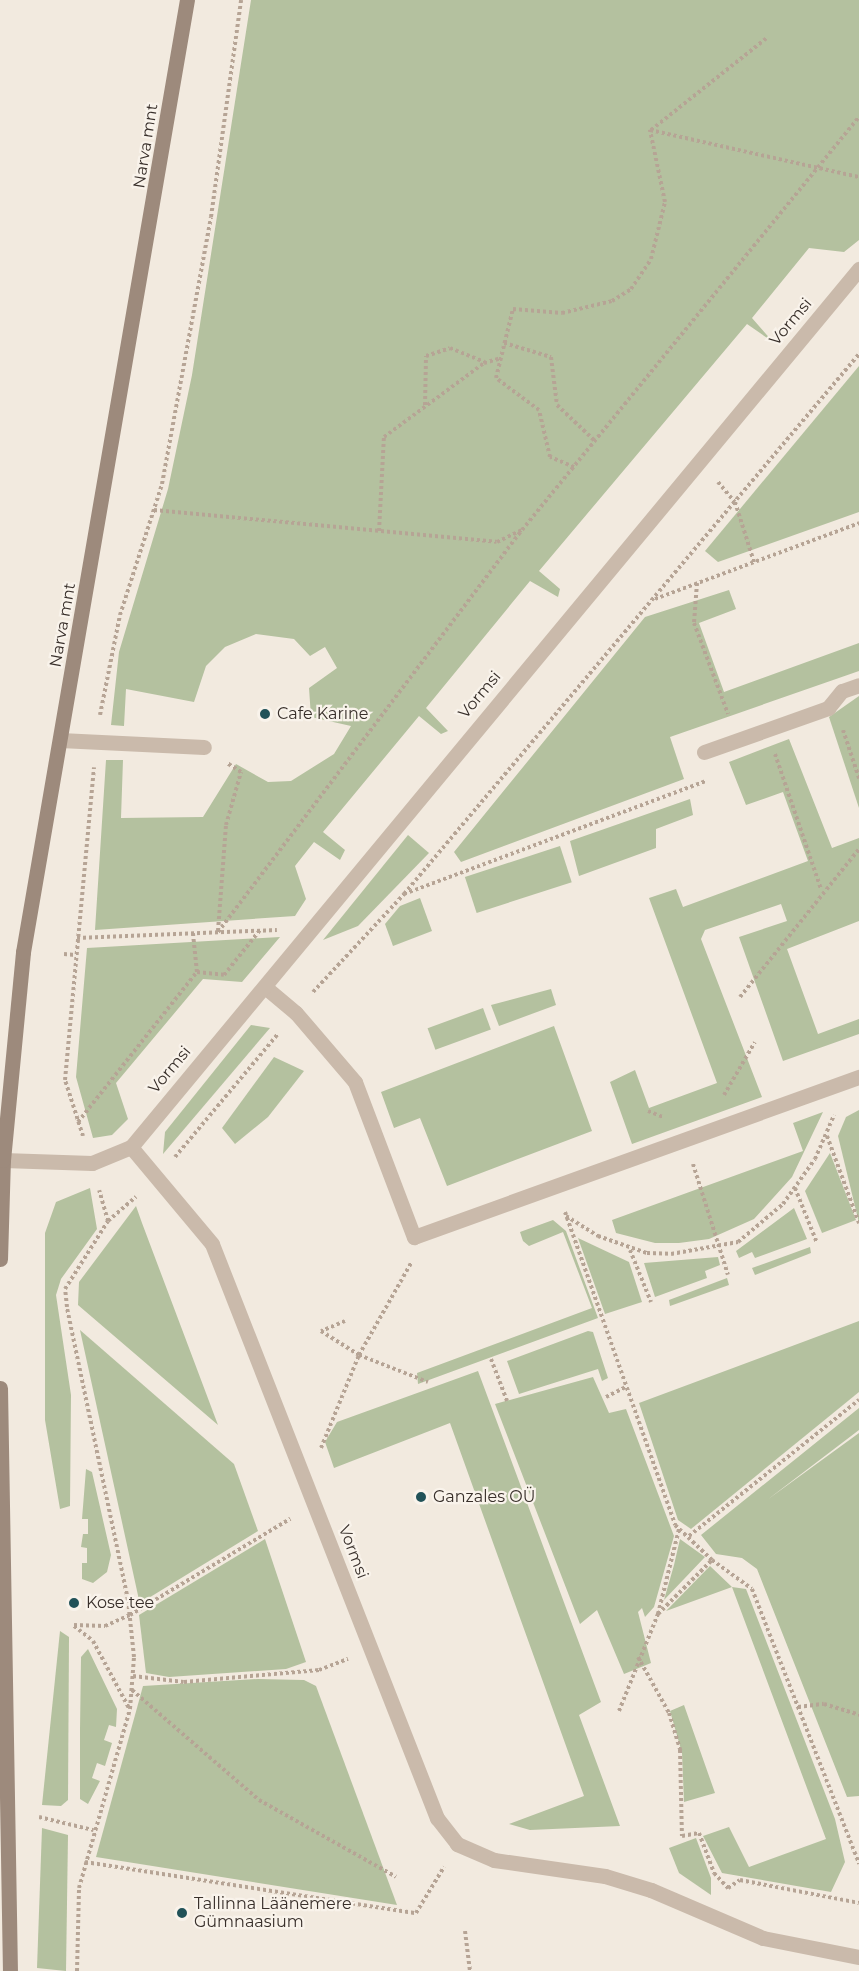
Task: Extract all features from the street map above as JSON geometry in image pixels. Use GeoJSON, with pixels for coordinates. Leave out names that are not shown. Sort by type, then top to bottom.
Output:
{"type":"FeatureCollection","features":[{"type":"Feature","properties":{"kind":"main road","name":"Narva mnt"},"geometry":{"type":"LineString","coordinates":[[0,1259],[3,1160],[23,952],[187,0]]}},
{"type":"Feature","properties":{"kind":"main road"},"geometry":{"type":"LineString","coordinates":[[0,1388],[6,1519],[10,1971]]}},
{"type":"Feature","properties":{"kind":"main road"},"geometry":{"type":"LineString","coordinates":[[0,1501],[6,1519]]}},
{"type":"Feature","properties":{"kind":"street","name":"Vormsi"},"geometry":{"type":"LineString","coordinates":[[3,1160],[92,1163],[131,1147],[265,987],[299,940],[859,269]]}},
{"type":"Feature","properties":{"kind":"street"},"geometry":{"type":"LineString","coordinates":[[704,752],[828,708],[843,691],[859,685]]}},
{"type":"Feature","properties":{"kind":"street"},"geometry":{"type":"LineString","coordinates":[[60,740],[204,747]]}},
{"type":"Feature","properties":{"kind":"street"},"geometry":{"type":"LineString","coordinates":[[265,987],[296,1013],[355,1082],[414,1237],[859,1077]]}},
{"type":"Feature","properties":{"kind":"street","name":"Vormsi"},"geometry":{"type":"LineString","coordinates":[[131,1147],[212,1244],[437,1818],[457,1844],[494,1860],[605,1876],[651,1890],[763,1938],[859,1957]]}},
{"type":"Feature","properties":{"kind":"path"},"geometry":{"type":"LineString","coordinates":[[108,1221],[65,1080],[96,742],[120,615],[154,510],[211,217],[241,0]]}},
{"type":"Feature","properties":{"kind":"path"},"geometry":{"type":"LineString","coordinates":[[650,130],[768,37]]}},
{"type":"Feature","properties":{"kind":"path"},"geometry":{"type":"LineString","coordinates":[[218,932],[522,530],[859,117]]}},
{"type":"Feature","properties":{"kind":"path"},"geometry":{"type":"LineString","coordinates":[[650,130],[859,177]]}},
{"type":"Feature","properties":{"kind":"path"},"geometry":{"type":"LineString","coordinates":[[574,467],[550,457],[539,410],[496,378],[513,309],[562,313],[604,304],[631,289],[651,260],[665,202],[650,130]]}},
{"type":"Feature","properties":{"kind":"path"},"geometry":{"type":"LineString","coordinates":[[504,344],[551,357],[557,405],[595,441]]}},
{"type":"Feature","properties":{"kind":"path"},"geometry":{"type":"LineString","coordinates":[[425,405],[426,356],[450,348],[485,362]]}},
{"type":"Feature","properties":{"kind":"path"},"geometry":{"type":"LineString","coordinates":[[77,1971],[85,1862],[130,1709],[133,1676],[130,1615],[65,1289],[108,1221],[156,1179],[334,967],[404,894],[859,354]]}},
{"type":"Feature","properties":{"kind":"path"},"geometry":{"type":"LineString","coordinates":[[379,531],[384,437],[485,362],[501,358]]}},
{"type":"Feature","properties":{"kind":"path"},"geometry":{"type":"LineString","coordinates":[[700,459],[735,502],[754,562]]}},
{"type":"Feature","properties":{"kind":"path"},"geometry":{"type":"LineString","coordinates":[[154,510],[497,542],[522,530]]}},
{"type":"Feature","properties":{"kind":"path"},"geometry":{"type":"LineString","coordinates":[[653,600],[859,523]]}},
{"type":"Feature","properties":{"kind":"path"},"geometry":{"type":"LineString","coordinates":[[697,583],[694,623],[730,720]]}},
{"type":"Feature","properties":{"kind":"path"},"geometry":{"type":"LineString","coordinates":[[841,724],[859,778]]}},
{"type":"Feature","properties":{"kind":"path"},"geometry":{"type":"LineString","coordinates":[[204,747],[241,772],[226,825],[218,932]]}},
{"type":"Feature","properties":{"kind":"path"},"geometry":{"type":"LineString","coordinates":[[772,747],[821,889]]}},
{"type":"Feature","properties":{"kind":"path"},"geometry":{"type":"LineString","coordinates":[[404,894],[712,778],[704,752]]}},
{"type":"Feature","properties":{"kind":"path"},"geometry":{"type":"LineString","coordinates":[[740,997],[821,889],[859,849]]}},
{"type":"Feature","properties":{"kind":"path"},"geometry":{"type":"LineString","coordinates":[[77,938],[274,928],[299,940],[334,967]]}},
{"type":"Feature","properties":{"kind":"path"},"geometry":{"type":"LineString","coordinates":[[197,972],[224,975],[260,929]]}},
{"type":"Feature","properties":{"kind":"path"},"geometry":{"type":"LineString","coordinates":[[78,1122],[197,972],[193,933]]}},
{"type":"Feature","properties":{"kind":"path"},"geometry":{"type":"LineString","coordinates":[[64,954],[75,955]]}},
{"type":"Feature","properties":{"kind":"path"},"geometry":{"type":"LineString","coordinates":[[720,1105],[730,1079],[755,1042]]}},
{"type":"Feature","properties":{"kind":"path"},"geometry":{"type":"LineString","coordinates":[[566,1215],[630,1250],[671,1254],[738,1242],[795,1187],[826,1136],[842,1084]]}},
{"type":"Feature","properties":{"kind":"path"},"geometry":{"type":"LineString","coordinates":[[826,1136],[859,1223]]}},
{"type":"Feature","properties":{"kind":"path"},"geometry":{"type":"LineString","coordinates":[[686,1140],[728,1275]]}},
{"type":"Feature","properties":{"kind":"path"},"geometry":{"type":"LineString","coordinates":[[555,1186],[679,1528],[712,1560],[752,1589],[859,1864]]}},
{"type":"Feature","properties":{"kind":"path"},"geometry":{"type":"LineString","coordinates":[[795,1187],[817,1243]]}},
{"type":"Feature","properties":{"kind":"path"},"geometry":{"type":"LineString","coordinates":[[130,1709],[93,1641],[74,1625],[105,1626],[130,1615],[315,1503],[320,1450],[359,1355],[410,1268],[414,1237]]}},
{"type":"Feature","properties":{"kind":"path"},"geometry":{"type":"LineString","coordinates":[[630,1250],[651,1302]]}},
{"type":"Feature","properties":{"kind":"path"},"geometry":{"type":"LineString","coordinates":[[345,1321],[321,1331],[359,1355],[428,1382]]}},
{"type":"Feature","properties":{"kind":"path"},"geometry":{"type":"LineString","coordinates":[[491,1359],[507,1401]]}},
{"type":"Feature","properties":{"kind":"path"},"geometry":{"type":"LineString","coordinates":[[606,1397],[626,1387]]}},
{"type":"Feature","properties":{"kind":"path"},"geometry":{"type":"LineString","coordinates":[[688,1536],[859,1400]]}},
{"type":"Feature","properties":{"kind":"path"},"geometry":{"type":"LineString","coordinates":[[619,1711],[638,1657],[658,1614],[679,1528]]}},
{"type":"Feature","properties":{"kind":"path"},"geometry":{"type":"LineString","coordinates":[[658,1614],[712,1560]]}},
{"type":"Feature","properties":{"kind":"path"},"geometry":{"type":"LineString","coordinates":[[133,1676],[184,1682],[319,1670],[371,1651]]}},
{"type":"Feature","properties":{"kind":"path"},"geometry":{"type":"LineString","coordinates":[[638,1657],[669,1713],[680,1750],[682,1836],[699,1833],[714,1873],[728,1888],[740,1880],[859,1903]]}},
{"type":"Feature","properties":{"kind":"path"},"geometry":{"type":"LineString","coordinates":[[132,1690],[259,1800],[396,1877]]}},
{"type":"Feature","properties":{"kind":"path"},"geometry":{"type":"LineString","coordinates":[[798,1707],[824,1704],[859,1716]]}},
{"type":"Feature","properties":{"kind":"path"},"geometry":{"type":"LineString","coordinates":[[39,1817],[93,1830]]}},
{"type":"Feature","properties":{"kind":"path"},"geometry":{"type":"LineString","coordinates":[[85,1862],[416,1913],[457,1844]]}},
{"type":"Feature","properties":{"kind":"path"},"geometry":{"type":"LineString","coordinates":[[465,1931],[470,1971]]}},
{"type":"Feature","properties":{"kind":"green space"},"geometry":{"type":"Polygon","coordinates":[[[251,0],[859,0],[859,240],[844,252],[809,248],[752,318],[773,342],[747,324],[539,571],[560,589],[558,597],[530,581],[426,708],[448,731],[441,734],[419,716],[323,832],[345,850],[340,860],[314,842],[295,866],[306,899],[295,916],[95,930],[106,760],[123,760],[121,818],[203,817],[236,764],[268,782],[291,781],[334,754],[351,726],[311,717],[309,688],[337,668],[325,647],[310,656],[294,639],[256,634],[225,647],[206,666],[194,702],[126,689],[124,726],[111,725],[119,652],[168,489],[192,375],[251,0]]]}},
{"type":"Feature","properties":{"kind":"green space"},"geometry":{"type":"Polygon","coordinates":[[[859,366],[859,512],[718,562],[705,551],[859,366]]]}},
{"type":"Feature","properties":{"kind":"green space"},"geometry":{"type":"Polygon","coordinates":[[[729,590],[736,609],[699,623],[724,692],[859,643],[859,671],[670,737],[684,779],[461,862],[454,852],[645,617],[729,590]]]}},
{"type":"Feature","properties":{"kind":"green space"},"geometry":{"type":"Polygon","coordinates":[[[859,696],[859,808],[829,717],[859,696]]]}},
{"type":"Feature","properties":{"kind":"green space"},"geometry":{"type":"Polygon","coordinates":[[[789,739],[832,848],[859,838],[859,921],[787,949],[818,1034],[859,1019],[859,1034],[783,1061],[739,937],[787,921],[781,904],[705,930],[701,939],[762,1097],[632,1144],[610,1082],[635,1070],[649,1108],[717,1083],[649,898],[676,889],[683,907],[808,861],[783,792],[746,805],[729,762],[789,739]]]}},
{"type":"Feature","properties":{"kind":"green space"},"geometry":{"type":"Polygon","coordinates":[[[690,799],[693,815],[656,829],[656,848],[579,876],[570,841],[690,799]]]}},
{"type":"Feature","properties":{"kind":"green space"},"geometry":{"type":"Polygon","coordinates":[[[408,835],[429,853],[358,926],[323,940],[408,835]]]}},
{"type":"Feature","properties":{"kind":"green space"},"geometry":{"type":"Polygon","coordinates":[[[560,846],[572,882],[477,913],[465,877],[560,846]]]}},
{"type":"Feature","properties":{"kind":"green space"},"geometry":{"type":"Polygon","coordinates":[[[420,898],[432,931],[393,946],[385,924],[400,906],[420,898]]]}},
{"type":"Feature","properties":{"kind":"green space"},"geometry":{"type":"Polygon","coordinates":[[[280,937],[242,982],[203,979],[116,1083],[128,1119],[112,1135],[93,1138],[76,1077],[87,948],[280,937]]]}},
{"type":"Feature","properties":{"kind":"green space"},"geometry":{"type":"Polygon","coordinates":[[[551,989],[556,1005],[499,1026],[491,1005],[551,989]]]}},
{"type":"Feature","properties":{"kind":"green space"},"geometry":{"type":"Polygon","coordinates":[[[483,1008],[491,1030],[435,1050],[428,1028],[483,1008]]]}},
{"type":"Feature","properties":{"kind":"green space"},"geometry":{"type":"Polygon","coordinates":[[[251,1025],[270,1028],[163,1154],[165,1132],[251,1025]]]}},
{"type":"Feature","properties":{"kind":"green space"},"geometry":{"type":"Polygon","coordinates":[[[554,1026],[592,1131],[447,1186],[420,1118],[394,1128],[381,1092],[554,1026]]]}},
{"type":"Feature","properties":{"kind":"green space"},"geometry":{"type":"Polygon","coordinates":[[[274,1057],[304,1071],[268,1117],[235,1144],[222,1128],[274,1057]]]}},
{"type":"Feature","properties":{"kind":"green space"},"geometry":{"type":"Polygon","coordinates":[[[859,1110],[859,1223],[838,1136],[846,1117],[859,1110]]]}},
{"type":"Feature","properties":{"kind":"green space"},"geometry":{"type":"Polygon","coordinates":[[[823,1112],[792,1177],[754,1219],[709,1239],[679,1243],[655,1243],[616,1233],[612,1220],[803,1151],[793,1123],[823,1112]]]}},
{"type":"Feature","properties":{"kind":"green space"},"geometry":{"type":"Polygon","coordinates":[[[830,1153],[856,1220],[822,1233],[805,1191],[830,1153]]]}},
{"type":"Feature","properties":{"kind":"green space"},"geometry":{"type":"Polygon","coordinates":[[[90,1188],[97,1229],[61,1279],[56,1295],[71,1395],[70,1506],[60,1509],[45,1420],[45,1233],[56,1202],[90,1188]]]}},
{"type":"Feature","properties":{"kind":"green space"},"geometry":{"type":"Polygon","coordinates":[[[136,1206],[218,1425],[78,1305],[79,1282],[136,1206]]]}},
{"type":"Feature","properties":{"kind":"green space"},"geometry":{"type":"Polygon","coordinates":[[[794,1208],[807,1239],[755,1258],[752,1252],[739,1258],[736,1251],[794,1208]]]}},
{"type":"Feature","properties":{"kind":"green space"},"geometry":{"type":"Polygon","coordinates":[[[553,1220],[566,1231],[598,1318],[418,1384],[417,1373],[592,1308],[563,1232],[529,1246],[523,1241],[520,1232],[553,1220]]]}},
{"type":"Feature","properties":{"kind":"green space"},"geometry":{"type":"Polygon","coordinates":[[[578,1238],[629,1262],[642,1302],[605,1314],[578,1238]]]}},
{"type":"Feature","properties":{"kind":"green space"},"geometry":{"type":"Polygon","coordinates":[[[810,1247],[811,1253],[755,1275],[752,1268],[810,1247]]]}},
{"type":"Feature","properties":{"kind":"green space"},"geometry":{"type":"Polygon","coordinates":[[[718,1257],[720,1265],[705,1271],[707,1278],[655,1297],[644,1263],[718,1257]]]}},
{"type":"Feature","properties":{"kind":"green space"},"geometry":{"type":"Polygon","coordinates":[[[727,1278],[729,1285],[670,1306],[669,1300],[727,1278]]]}},
{"type":"Feature","properties":{"kind":"green space"},"geometry":{"type":"Polygon","coordinates":[[[859,1321],[859,1392],[691,1529],[678,1520],[639,1403],[859,1321]]]}},
{"type":"Feature","properties":{"kind":"green space"},"geometry":{"type":"Polygon","coordinates":[[[80,1330],[234,1464],[258,1531],[147,1599],[139,1600],[80,1330]]]}},
{"type":"Feature","properties":{"kind":"green space"},"geometry":{"type":"Polygon","coordinates":[[[588,1331],[593,1332],[608,1378],[602,1381],[598,1369],[519,1394],[507,1361],[588,1331]]]}},
{"type":"Feature","properties":{"kind":"green space"},"geometry":{"type":"Polygon","coordinates":[[[478,1371],[601,1702],[579,1715],[620,1826],[530,1830],[509,1824],[584,1796],[450,1423],[334,1468],[325,1442],[337,1422],[478,1371]]]}},
{"type":"Feature","properties":{"kind":"green space"},"geometry":{"type":"Polygon","coordinates":[[[593,1377],[609,1413],[626,1409],[674,1536],[654,1607],[645,1617],[642,1608],[638,1612],[651,1663],[624,1674],[597,1610],[580,1624],[495,1404],[593,1377]]]}},
{"type":"Feature","properties":{"kind":"green space"},"geometry":{"type":"Polygon","coordinates":[[[859,1408],[859,1430],[767,1500],[859,1433],[859,1796],[847,1797],[757,1569],[742,1558],[716,1554],[701,1535],[859,1408]]]}},
{"type":"Feature","properties":{"kind":"green space"},"geometry":{"type":"Polygon","coordinates":[[[86,1469],[92,1472],[111,1555],[107,1572],[93,1583],[82,1579],[82,1563],[87,1563],[87,1548],[81,1547],[83,1534],[88,1534],[88,1519],[82,1519],[86,1469]]]}},
{"type":"Feature","properties":{"kind":"green space"},"geometry":{"type":"Polygon","coordinates":[[[265,1539],[306,1662],[286,1669],[169,1677],[146,1673],[139,1615],[265,1539]]]}},
{"type":"Feature","properties":{"kind":"green space"},"geometry":{"type":"Polygon","coordinates":[[[680,1539],[705,1557],[664,1600],[674,1565],[680,1539]]]}},
{"type":"Feature","properties":{"kind":"green space"},"geometry":{"type":"Polygon","coordinates":[[[710,1566],[732,1587],[666,1611],[710,1566]]]}},
{"type":"Feature","properties":{"kind":"green space"},"geometry":{"type":"Polygon","coordinates":[[[732,1587],[746,1589],[835,1819],[845,1862],[831,1892],[722,1873],[703,1836],[729,1827],[749,1867],[826,1839],[732,1587]]]}},
{"type":"Feature","properties":{"kind":"green space"},"geometry":{"type":"Polygon","coordinates":[[[60,1631],[69,1637],[68,1800],[61,1806],[42,1805],[60,1631]]]}},
{"type":"Feature","properties":{"kind":"green space"},"geometry":{"type":"Polygon","coordinates":[[[88,1649],[117,1709],[116,1727],[109,1725],[104,1740],[112,1743],[105,1766],[97,1763],[92,1778],[100,1781],[88,1804],[80,1799],[80,1729],[81,1657],[88,1649]]]}},
{"type":"Feature","properties":{"kind":"green space"},"geometry":{"type":"Polygon","coordinates":[[[258,1679],[304,1680],[316,1686],[397,1905],[96,1857],[143,1686],[258,1679]]]}},
{"type":"Feature","properties":{"kind":"green space"},"geometry":{"type":"Polygon","coordinates":[[[684,1705],[715,1793],[684,1802],[682,1753],[670,1711],[684,1705]]]}},
{"type":"Feature","properties":{"kind":"green space"},"geometry":{"type":"Polygon","coordinates":[[[42,1828],[68,1835],[66,1971],[37,1968],[42,1828]]]}},
{"type":"Feature","properties":{"kind":"green space"},"geometry":{"type":"Polygon","coordinates":[[[696,1838],[711,1878],[711,1895],[679,1873],[669,1848],[696,1838]]]}},
{"type":"Feature","properties":{"kind":"place","name":"Cafe Karine"},"geometry":{"type":"Point","coordinates":[265,714]}},
{"type":"Feature","properties":{"kind":"place","name":"Ganzales OÜ"},"geometry":{"type":"Point","coordinates":[421,1497]}},
{"type":"Feature","properties":{"kind":"place","name":"Kose tee"},"geometry":{"type":"Point","coordinates":[74,1603]}},
{"type":"Feature","properties":{"kind":"place","name":"Tallinna Läänemere Gümnaasium"},"geometry":{"type":"Point","coordinates":[182,1913]}}]}
